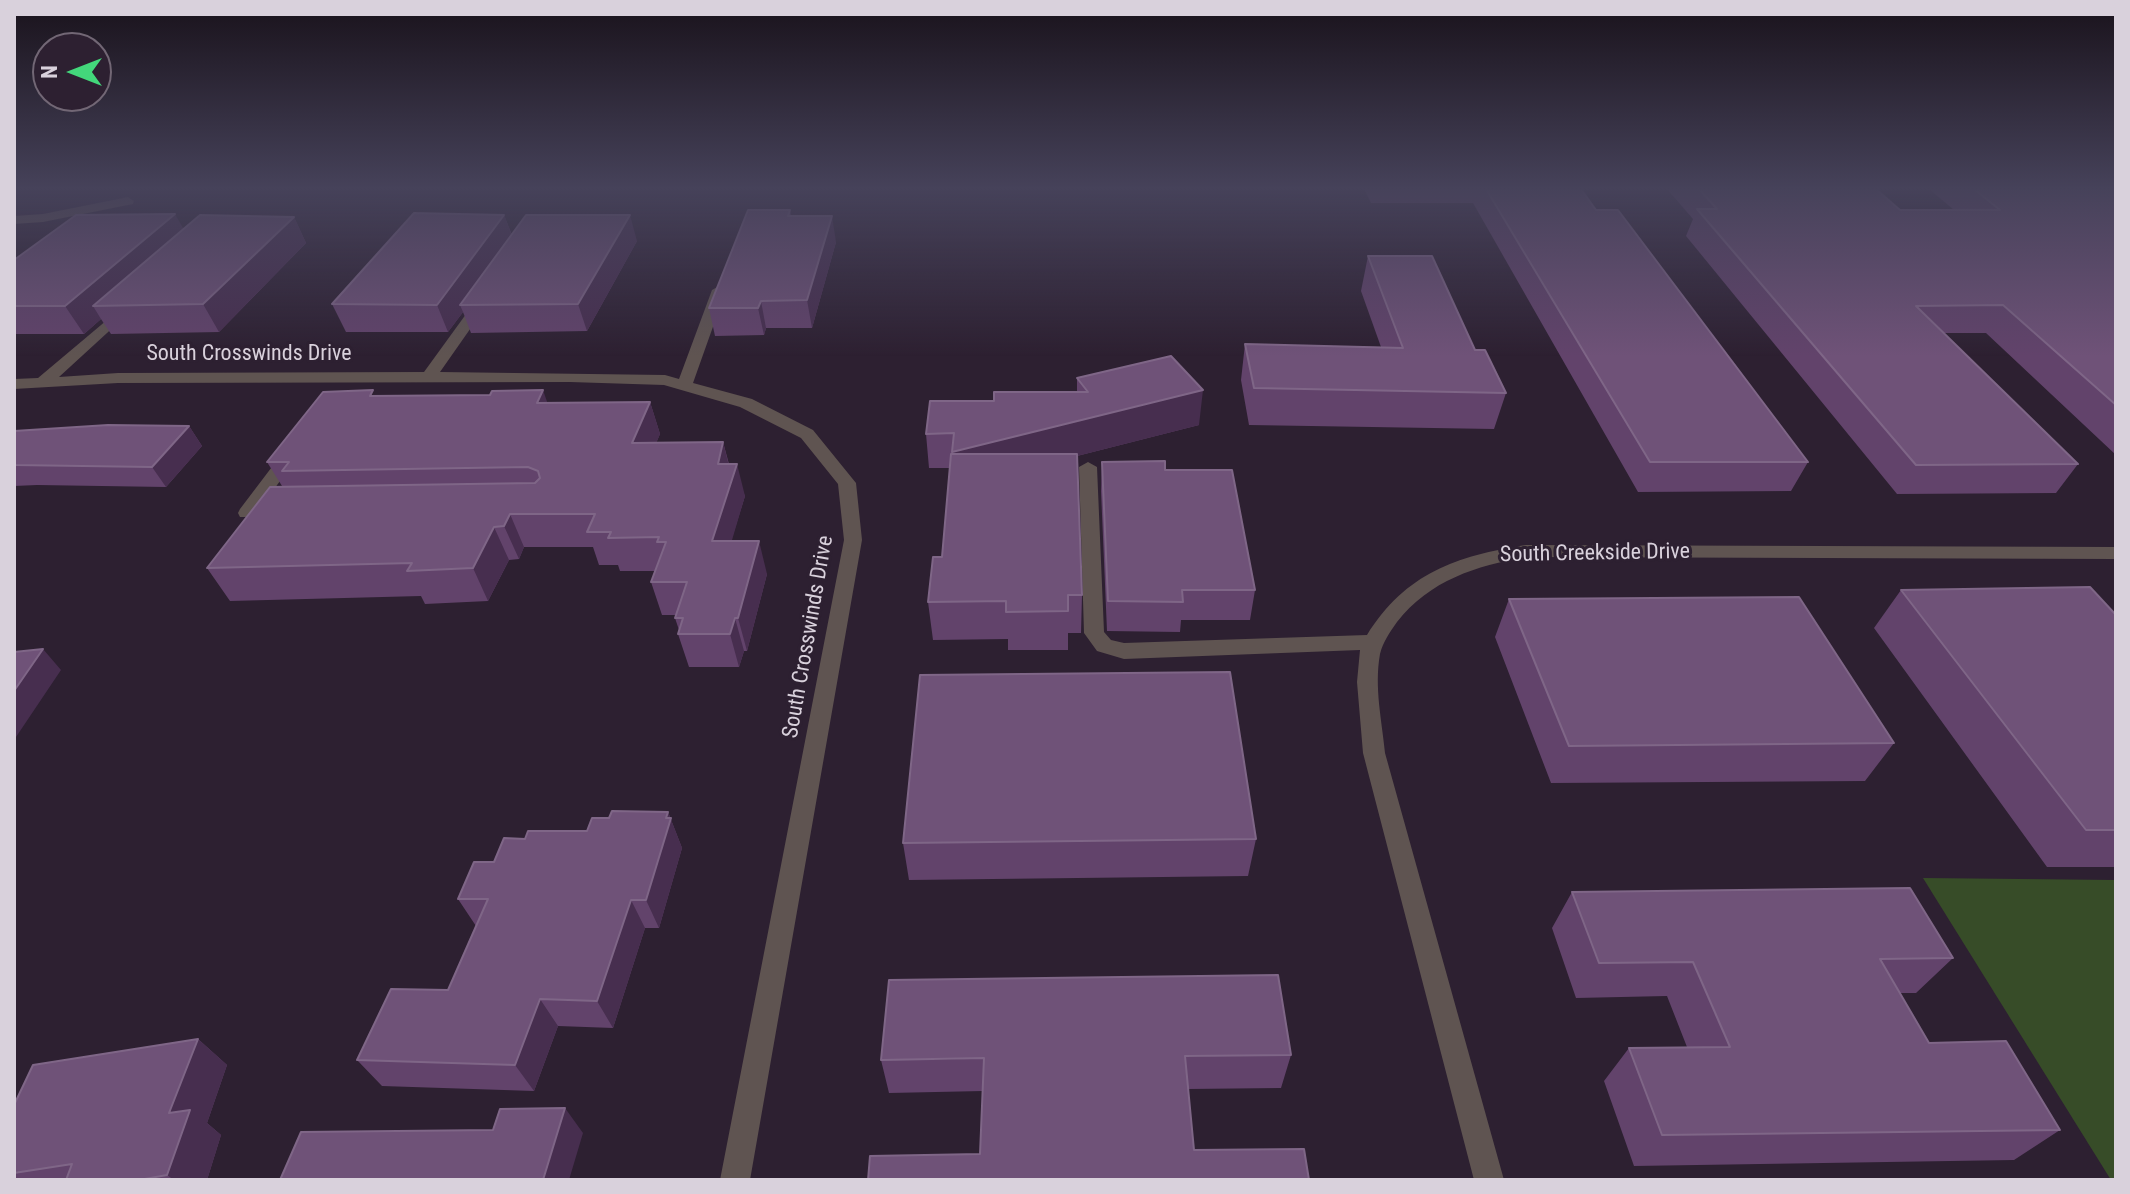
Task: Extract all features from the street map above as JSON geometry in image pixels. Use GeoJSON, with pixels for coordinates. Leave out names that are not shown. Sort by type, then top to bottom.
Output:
{"type":"FeatureCollection","features":[{"type":"Feature","properties":{"kind":"street"},"geometry":{"type":"LineString","coordinates":[[685,384],[723,279]]}},
{"type":"Feature","properties":{"kind":"street"},"geometry":{"type":"LineString","coordinates":[[429,377],[493,287]]}},
{"type":"Feature","properties":{"kind":"street"},"geometry":{"type":"LineString","coordinates":[[43,382],[138,298]]}},
{"type":"Feature","properties":{"kind":"street"},"geometry":{"type":"LineString","coordinates":[[335,395],[347,377]]}},
{"type":"Feature","properties":{"kind":"street","name":"South Crosswinds Drive"},"geometry":{"type":"LineString","coordinates":[[14,384],[118,378],[570,377],[685,384],[746,403],[807,434],[847,483],[853,540],[735,1180]]}},
{"type":"Feature","properties":{"kind":"street"},"geometry":{"type":"LineString","coordinates":[[294,513],[247,513],[301,440]]}},
{"type":"Feature","properties":{"kind":"street"},"geometry":{"type":"LineString","coordinates":[[1088,467],[1094,633],[1104,646],[1124,651],[1373,642]]}},
{"type":"Feature","properties":{"kind":"street","name":"South Creekside Drive"},"geometry":{"type":"LineString","coordinates":[[1489,1180],[1374,753],[1368,695],[1373,642],[1400,602],[1440,574],[1481,558],[1526,551],[2116,553]]}},
{"type":"Feature","properties":{"kind":"green space"},"geometry":{"type":"Polygon","coordinates":[[[1923,878],[2116,880],[2116,1180],[2111,1180],[1923,878]]]}},
{"type":"Feature","properties":{"kind":"building"},"geometry":{"type":"Polygon","coordinates":[[[35,245],[138,245],[65,306],[14,306],[14,260],[35,245]]]}},
{"type":"Feature","properties":{"kind":"building"},"geometry":{"type":"Polygon","coordinates":[[[165,245],[265,245],[203,304],[93,306],[165,245]]]}},
{"type":"Feature","properties":{"kind":"building"},"geometry":{"type":"Polygon","coordinates":[[[385,245],[482,245],[437,305],[332,304],[385,245]]]}},
{"type":"Feature","properties":{"kind":"building"},"geometry":{"type":"Polygon","coordinates":[[[504,245],[613,245],[578,304],[460,305],[504,245]]]}},
{"type":"Feature","properties":{"kind":"building"},"geometry":{"type":"Polygon","coordinates":[[[734,245],[823,245],[807,300],[761,301],[758,308],[709,308],[734,245]]]}},
{"type":"Feature","properties":{"kind":"building"},"geometry":{"type":"Polygon","coordinates":[[[1519,245],[1644,245],[1808,462],[1650,462],[1519,245]]]}},
{"type":"Feature","properties":{"kind":"building"},"geometry":{"type":"Polygon","coordinates":[[[1728,245],[2116,245],[2116,405],[2003,305],[1916,306],[2078,464],[1916,465],[1728,245]]]}},
{"type":"Feature","properties":{"kind":"building"},"geometry":{"type":"Polygon","coordinates":[[[1368,256],[1432,256],[1475,350],[1485,350],[1506,393],[1254,388],[1245,344],[1403,348],[1368,256]]]}},
{"type":"Feature","properties":{"kind":"building"},"geometry":{"type":"Polygon","coordinates":[[[1171,356],[1203,390],[952,452],[954,433],[926,434],[930,401],[994,401],[994,392],[1088,392],[1077,378],[1171,356]]]}},
{"type":"Feature","properties":{"kind":"building"},"geometry":{"type":"Polygon","coordinates":[[[373,390],[370,396],[490,395],[492,391],[543,390],[537,403],[650,402],[632,443],[723,442],[718,464],[737,464],[712,541],[759,541],[738,618],[735,618],[730,634],[678,634],[683,618],[675,618],[687,582],[651,582],[666,542],[657,542],[659,537],[608,538],[611,532],[587,532],[595,514],[510,514],[504,526],[494,527],[473,568],[407,571],[412,563],[207,568],[270,487],[535,483],[540,478],[538,471],[528,467],[282,471],[289,462],[267,462],[323,392],[373,390]]]}},
{"type":"Feature","properties":{"kind":"building"},"geometry":{"type":"Polygon","coordinates":[[[108,425],[189,426],[152,467],[14,465],[14,431],[108,425]]]}},
{"type":"Feature","properties":{"kind":"building"},"geometry":{"type":"Polygon","coordinates":[[[951,454],[1077,454],[1082,595],[1068,595],[1068,611],[1006,612],[1006,601],[928,602],[933,557],[942,557],[951,454]]]}},
{"type":"Feature","properties":{"kind":"building"},"geometry":{"type":"Polygon","coordinates":[[[1165,461],[1165,470],[1232,470],[1255,590],[1182,590],[1183,602],[1108,601],[1102,462],[1165,461]]]}},
{"type":"Feature","properties":{"kind":"building"},"geometry":{"type":"Polygon","coordinates":[[[2090,587],[2116,615],[2116,830],[2086,830],[1901,590],[2090,587]]]}},
{"type":"Feature","properties":{"kind":"building"},"geometry":{"type":"Polygon","coordinates":[[[1799,597],[1894,743],[1569,746],[1509,599],[1799,597]]]}},
{"type":"Feature","properties":{"kind":"building"},"geometry":{"type":"Polygon","coordinates":[[[43,649],[14,691],[14,652],[43,649]]]}},
{"type":"Feature","properties":{"kind":"building"},"geometry":{"type":"Polygon","coordinates":[[[1230,672],[1256,839],[903,843],[920,675],[1230,672]]]}},
{"type":"Feature","properties":{"kind":"building"},"geometry":{"type":"Polygon","coordinates":[[[612,811],[668,812],[666,818],[671,818],[646,900],[631,900],[597,1001],[540,999],[515,1065],[357,1060],[391,989],[448,990],[488,899],[458,899],[474,862],[494,862],[504,838],[525,839],[528,831],[587,831],[592,818],[609,818],[612,811]]]}},
{"type":"Feature","properties":{"kind":"building"},"geometry":{"type":"Polygon","coordinates":[[[1910,888],[1953,958],[1880,959],[1929,1043],[2006,1041],[2060,1130],[1662,1135],[1629,1048],[1730,1047],[1693,962],[1599,963],[1572,892],[1910,888]]]}},
{"type":"Feature","properties":{"kind":"building"},"geometry":{"type":"Polygon","coordinates":[[[1278,975],[1291,1055],[1185,1056],[1194,1150],[1304,1149],[1309,1180],[868,1180],[870,1156],[980,1154],[984,1058],[881,1060],[889,980],[1278,975]]]}},
{"type":"Feature","properties":{"kind":"building"},"geometry":{"type":"Polygon","coordinates":[[[198,1039],[169,1113],[190,1110],[167,1175],[139,1180],[66,1180],[72,1164],[14,1173],[14,1105],[33,1065],[198,1039]]]}},
{"type":"Feature","properties":{"kind":"building"},"geometry":{"type":"Polygon","coordinates":[[[565,1108],[543,1180],[280,1180],[301,1132],[493,1130],[500,1109],[565,1108]]]}}]}
